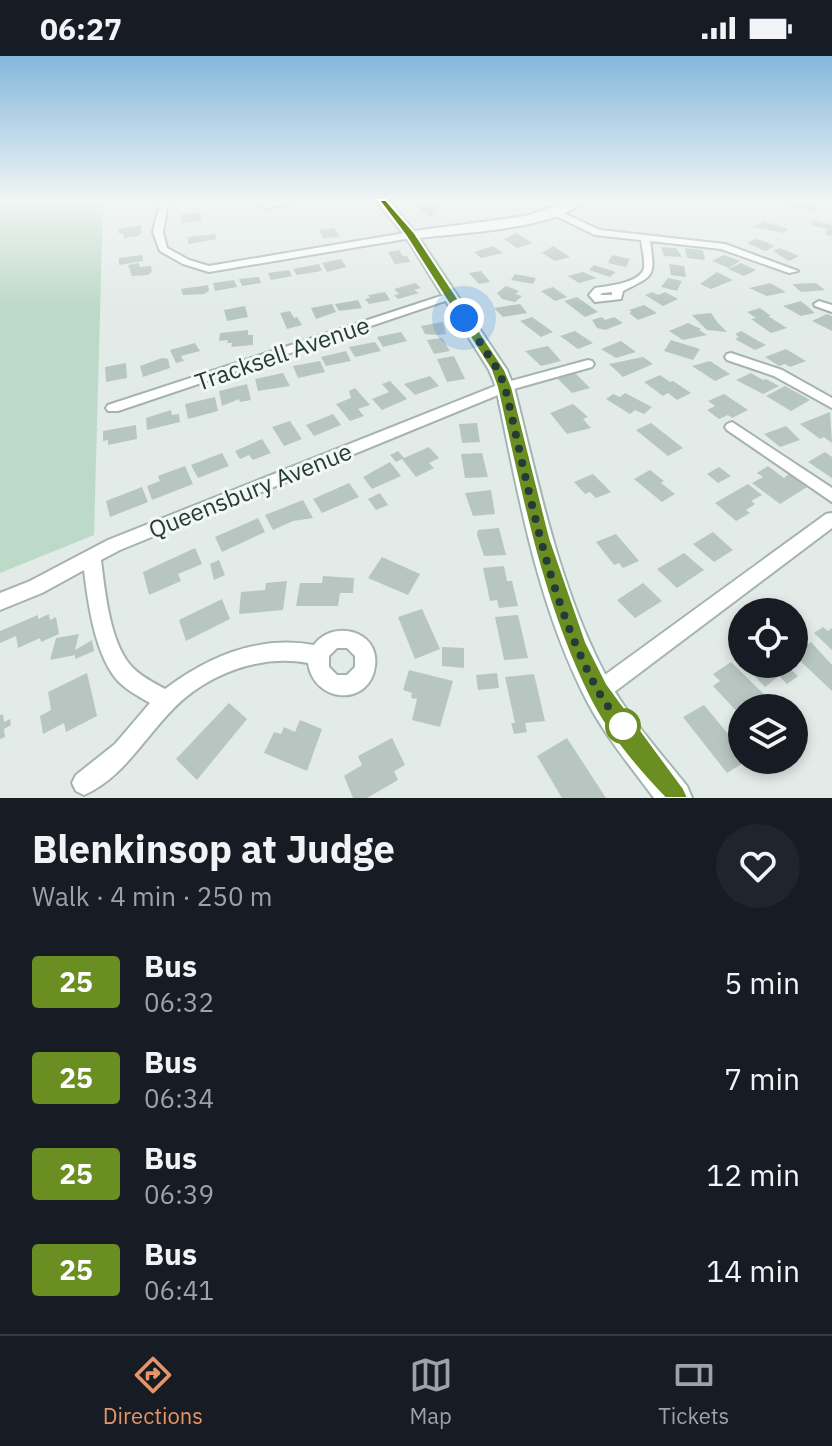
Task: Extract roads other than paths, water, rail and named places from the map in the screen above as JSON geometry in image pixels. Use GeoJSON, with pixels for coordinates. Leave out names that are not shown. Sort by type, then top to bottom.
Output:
{"type":"FeatureCollection","features":[{"type":"Feature","properties":{"kind":"street"},"geometry":{"type":"LineString","coordinates":[[159,237],[163,249],[186,262],[209,269],[401,237]]}},
{"type":"Feature","properties":{"kind":"street"},"geometry":{"type":"LineString","coordinates":[[412,237],[498,370],[505,387],[557,596],[598,692],[675,798]]}},
{"type":"Feature","properties":{"kind":"street"},"geometry":{"type":"LineString","coordinates":[[641,237],[722,246],[793,271]]}},
{"type":"Feature","properties":{"kind":"street"},"geometry":{"type":"LineString","coordinates":[[618,289],[645,276],[649,267],[645,237]]}},
{"type":"Feature","properties":{"kind":"street","name":"Tracksell Avenue"},"geometry":{"type":"LineString","coordinates":[[113,408],[450,296]]}},
{"type":"Feature","properties":{"kind":"street"},"geometry":{"type":"LineString","coordinates":[[819,304],[832,309]]}},
{"type":"Feature","properties":{"kind":"street"},"geometry":{"type":"LineString","coordinates":[[731,357],[778,373],[832,404]]}},
{"type":"Feature","properties":{"kind":"street","name":"Queensbury Avenue"},"geometry":{"type":"LineString","coordinates":[[0,602],[114,545],[505,387],[588,364]]}},
{"type":"Feature","properties":{"kind":"street"},"geometry":{"type":"LineString","coordinates":[[732,427],[832,496]]}},
{"type":"Feature","properties":{"kind":"street"},"geometry":{"type":"LineString","coordinates":[[598,692],[832,519]]}},
{"type":"Feature","properties":{"kind":"street"},"geometry":{"type":"LineString","coordinates":[[92,558],[100,606],[115,657],[126,675],[166,701]]}},
{"type":"Feature","properties":{"kind":"street"},"geometry":{"type":"LineString","coordinates":[[84,783],[123,752],[166,701],[200,676],[241,657],[298,650],[319,655]]}}]}
